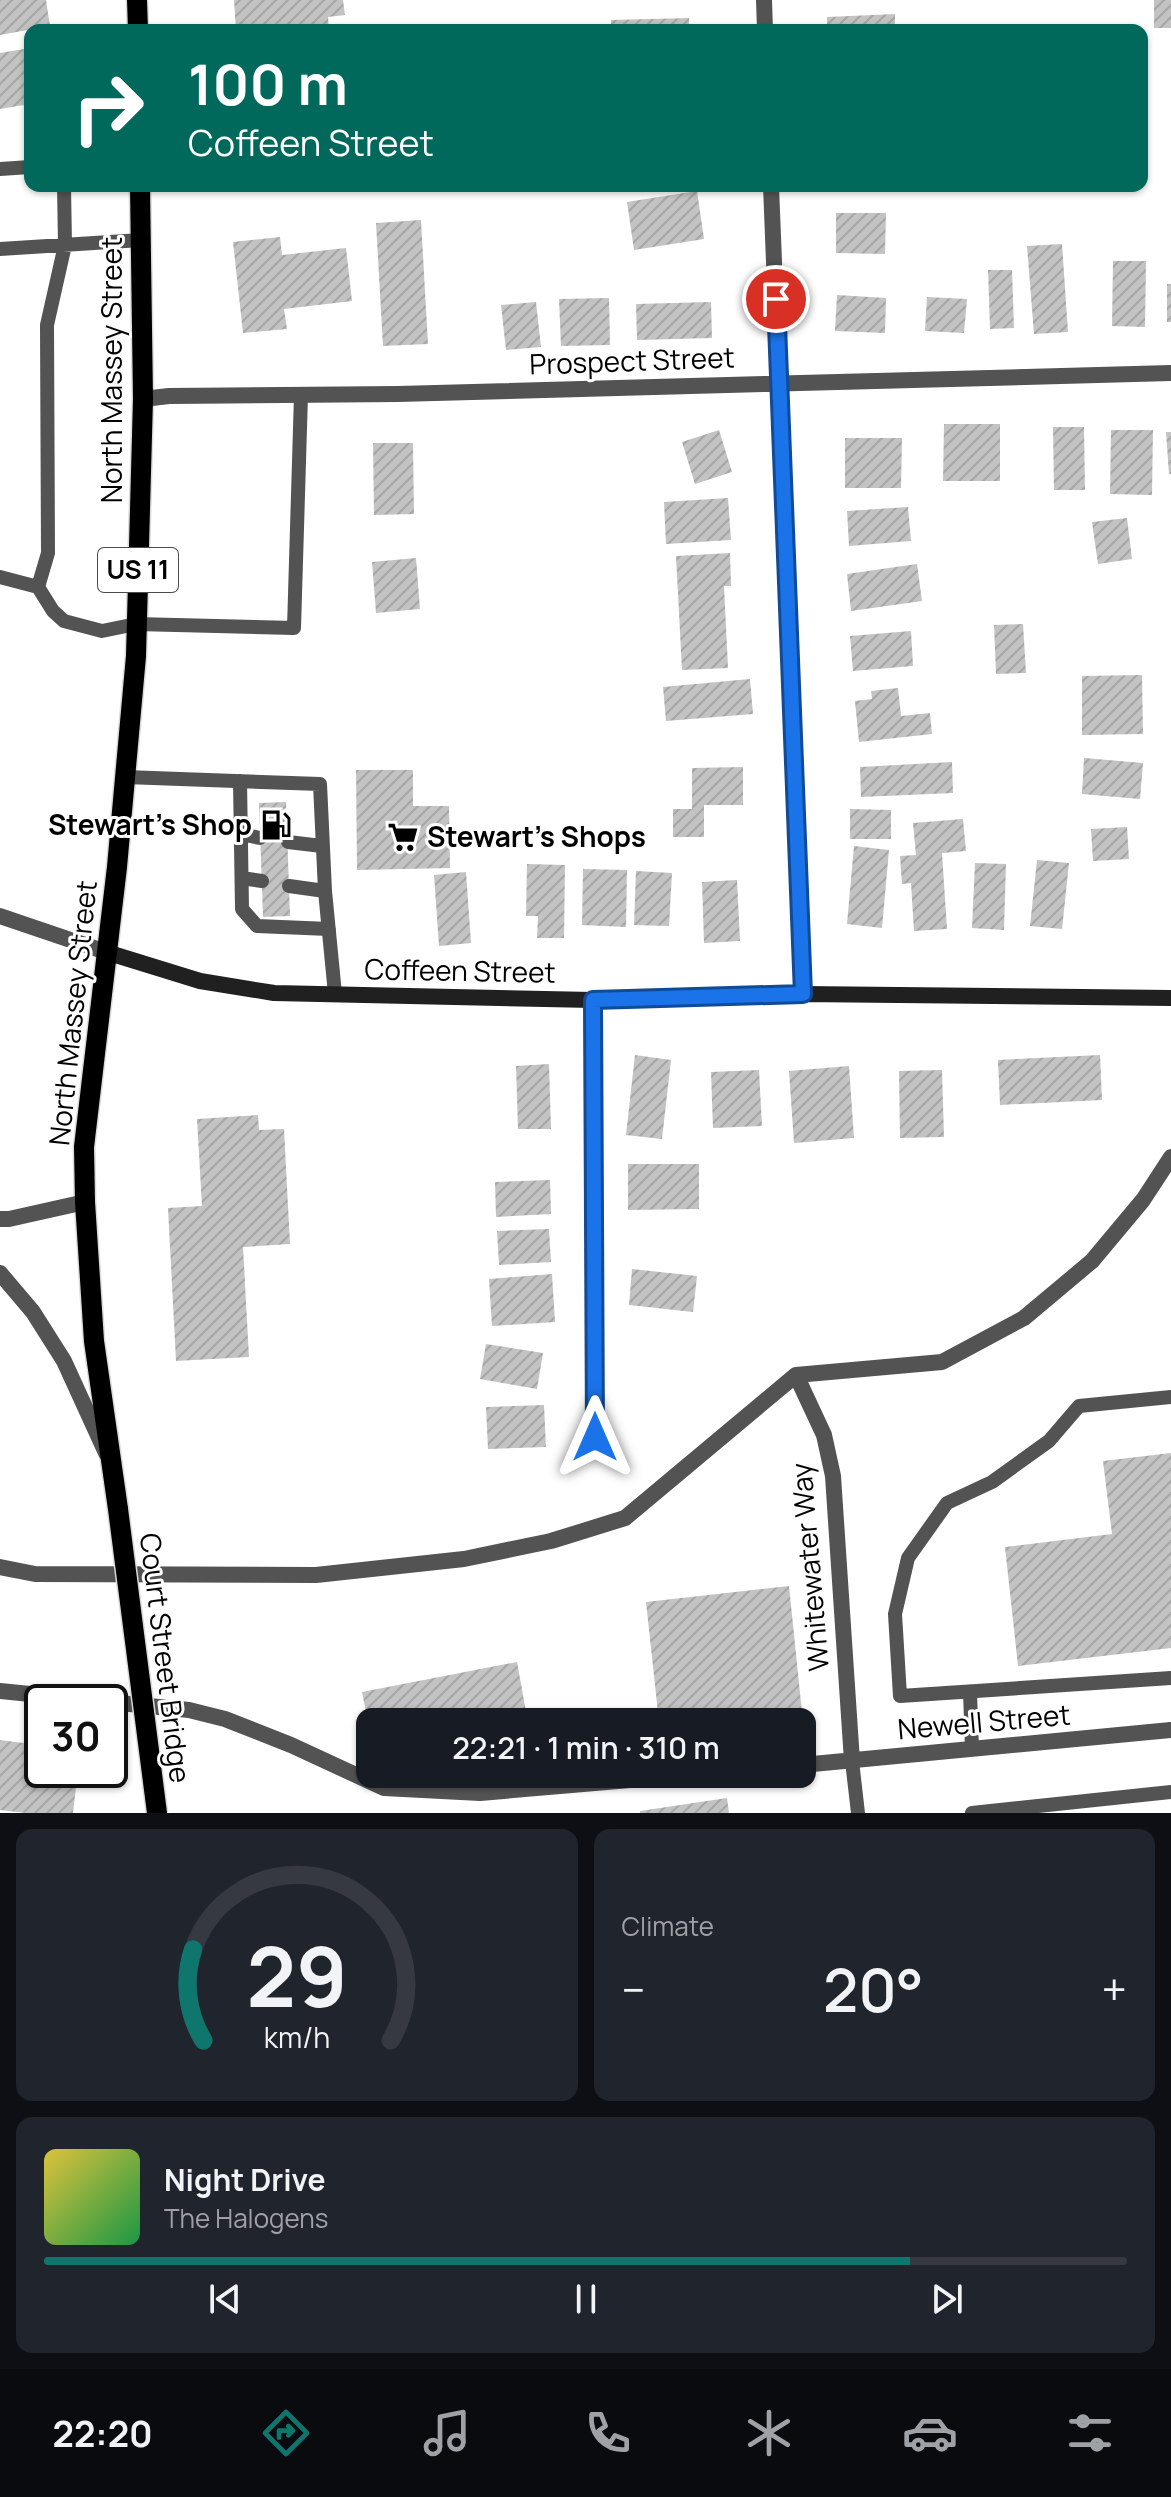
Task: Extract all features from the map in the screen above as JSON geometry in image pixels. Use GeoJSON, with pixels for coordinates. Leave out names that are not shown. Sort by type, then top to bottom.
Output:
{"type":"FeatureCollection","features":[{"type":"Feature","properties":{"kind":"main road"},"geometry":{"type":"LineString","coordinates":[[137,0],[138,24]]}},
{"type":"Feature","properties":{"kind":"main road","name":"North Massey Street"},"geometry":{"type":"LineString","coordinates":[[110,1462],[94,1341],[84,1147],[117,867],[136,656],[143,399],[140,192]]}},
{"type":"Feature","properties":{"kind":"main road","name":"Coffeen Street"},"geometry":{"type":"LineString","coordinates":[[106,952],[200,981],[274,993],[593,1000],[803,994],[1171,998]]}},
{"type":"Feature","properties":{"kind":"main road","name":"Court Street Bridge"},"geometry":{"type":"LineString","coordinates":[[110,1462],[157,1813]]}},
{"type":"Feature","properties":{"kind":"street"},"geometry":{"type":"LineString","coordinates":[[764,0],[765,24]]}},
{"type":"Feature","properties":{"kind":"street"},"geometry":{"type":"LineString","coordinates":[[771,192],[803,994]]}},
{"type":"Feature","properties":{"kind":"street","name":"Prospect Street"},"geometry":{"type":"LineString","coordinates":[[143,399],[1171,373]]}},
{"type":"Feature","properties":{"kind":"street","name":"Coffeen Street"},"geometry":{"type":"LineString","coordinates":[[0,916],[106,952]]}},
{"type":"Feature","properties":{"kind":"street"},"geometry":{"type":"LineString","coordinates":[[593,1000],[595,1437]]}},
{"type":"Feature","properties":{"kind":"street"},"geometry":{"type":"LineString","coordinates":[[0,1567],[35,1574],[316,1575],[464,1559],[551,1541],[625,1518],[796,1375],[942,1362],[1024,1318],[1092,1261],[1143,1200],[1171,1157]]}},
{"type":"Feature","properties":{"kind":"street"},"geometry":{"type":"LineString","coordinates":[[0,1219],[85,1202]]}},
{"type":"Feature","properties":{"kind":"street"},"geometry":{"type":"LineString","coordinates":[[0,1273],[33,1312],[64,1361],[110,1462]]}},
{"type":"Feature","properties":{"kind":"street","name":"Whitewater Way"},"geometry":{"type":"LineString","coordinates":[[796,1375],[824,1435],[833,1476],[852,1761]]}},
{"type":"Feature","properties":{"kind":"street"},"geometry":{"type":"LineString","coordinates":[[0,1691],[189,1710],[225,1719],[356,1775]]}},
{"type":"Feature","properties":{"kind":"street","name":"Newell Street"},"geometry":{"type":"LineString","coordinates":[[816,1764],[1171,1730]]}},
{"type":"Feature","properties":{"kind":"street"},"geometry":{"type":"LineString","coordinates":[[384,1788],[480,1793],[538,1788]]}},
{"type":"Feature","properties":{"kind":"lane"},"geometry":{"type":"LineString","coordinates":[[0,169],[24,167]]}},
{"type":"Feature","properties":{"kind":"lane"},"geometry":{"type":"LineString","coordinates":[[38,587],[48,553],[47,325],[65,245],[64,192]]}},
{"type":"Feature","properties":{"kind":"lane"},"geometry":{"type":"LineString","coordinates":[[0,249],[141,240]]}},
{"type":"Feature","properties":{"kind":"lane"},"geometry":{"type":"LineString","coordinates":[[0,577],[38,587],[53,611],[64,621],[102,631],[136,624],[294,628],[301,395]]}},
{"type":"Feature","properties":{"kind":"lane"},"geometry":{"type":"LineString","coordinates":[[125,777],[320,784],[325,891],[335,994]]}},
{"type":"Feature","properties":{"kind":"lane"},"geometry":{"type":"LineString","coordinates":[[240,781],[242,909],[257,926],[329,929]]}},
{"type":"Feature","properties":{"kind":"lane"},"geometry":{"type":"LineString","coordinates":[[241,834],[260,838]]}},
{"type":"Feature","properties":{"kind":"lane"},"geometry":{"type":"LineString","coordinates":[[288,842],[322,846]]}},
{"type":"Feature","properties":{"kind":"lane"},"geometry":{"type":"LineString","coordinates":[[242,878],[262,881]]}},
{"type":"Feature","properties":{"kind":"lane"},"geometry":{"type":"LineString","coordinates":[[289,886],[325,891]]}},
{"type":"Feature","properties":{"kind":"lane"},"geometry":{"type":"LineString","coordinates":[[1171,1397],[1079,1406],[1049,1441],[992,1482],[947,1503],[908,1558],[895,1614],[900,1696],[1171,1678]]}},
{"type":"Feature","properties":{"kind":"lane"},"geometry":{"type":"LineString","coordinates":[[970,1692],[972,1749]]}},
{"type":"Feature","properties":{"kind":"lane"},"geometry":{"type":"LineString","coordinates":[[852,1761],[858,1813]]}},
{"type":"Feature","properties":{"kind":"lane"},"geometry":{"type":"LineString","coordinates":[[972,1813],[1171,1792]]}},
{"type":"Feature","properties":{"kind":"building"},"geometry":{"type":"Polygon","coordinates":[[[0,0],[46,0],[50,24],[24,24],[24,31],[0,35],[0,0]]]}},
{"type":"Feature","properties":{"kind":"building"},"geometry":{"type":"Polygon","coordinates":[[[234,0],[343,0],[345,15],[328,17],[329,24],[236,24],[234,0]]]}},
{"type":"Feature","properties":{"kind":"building"},"geometry":{"type":"Polygon","coordinates":[[[1154,0],[1171,0],[1171,28],[1154,28],[1154,0]]]}},
{"type":"Feature","properties":{"kind":"building"},"geometry":{"type":"Polygon","coordinates":[[[895,14],[895,24],[827,24],[827,17],[895,14]]]}},
{"type":"Feature","properties":{"kind":"building"},"geometry":{"type":"Polygon","coordinates":[[[689,18],[689,24],[611,24],[611,20],[689,18]]]}},
{"type":"Feature","properties":{"kind":"building"},"geometry":{"type":"Polygon","coordinates":[[[24,49],[24,105],[0,109],[0,53],[24,49]]]}},
{"type":"Feature","properties":{"kind":"building"},"geometry":{"type":"Polygon","coordinates":[[[697,192],[704,239],[634,250],[627,202],[697,192]]]}},
{"type":"Feature","properties":{"kind":"building"},"geometry":{"type":"Polygon","coordinates":[[[836,213],[886,213],[885,254],[836,253],[836,213]]]}},
{"type":"Feature","properties":{"kind":"building"},"geometry":{"type":"Polygon","coordinates":[[[421,220],[428,344],[383,346],[376,223],[421,220]]]}},
{"type":"Feature","properties":{"kind":"building"},"geometry":{"type":"Polygon","coordinates":[[[280,237],[282,255],[346,248],[352,301],[284,309],[287,329],[243,333],[233,242],[280,237]]]}},
{"type":"Feature","properties":{"kind":"building"},"geometry":{"type":"Polygon","coordinates":[[[1062,244],[1068,332],[1034,334],[1027,246],[1062,244]]]}},
{"type":"Feature","properties":{"kind":"building"},"geometry":{"type":"Polygon","coordinates":[[[1113,261],[1146,261],[1145,327],[1112,326],[1113,261]]]}},
{"type":"Feature","properties":{"kind":"building"},"geometry":{"type":"Polygon","coordinates":[[[988,270],[1012,270],[1014,328],[990,329],[988,270]]]}},
{"type":"Feature","properties":{"kind":"building"},"geometry":{"type":"Polygon","coordinates":[[[1167,284],[1171,284],[1171,322],[1167,322],[1167,284]]]}},
{"type":"Feature","properties":{"kind":"building"},"geometry":{"type":"Polygon","coordinates":[[[837,295],[886,298],[885,333],[835,331],[837,295]]]}},
{"type":"Feature","properties":{"kind":"building"},"geometry":{"type":"Polygon","coordinates":[[[927,297],[967,299],[964,333],[925,331],[927,297]]]}},
{"type":"Feature","properties":{"kind":"building"},"geometry":{"type":"Polygon","coordinates":[[[609,298],[610,345],[561,346],[559,299],[609,298]]]}},
{"type":"Feature","properties":{"kind":"building"},"geometry":{"type":"Polygon","coordinates":[[[536,302],[541,347],[506,350],[501,305],[536,302]]]}},
{"type":"Feature","properties":{"kind":"building"},"geometry":{"type":"Polygon","coordinates":[[[711,302],[712,338],[637,340],[636,304],[711,302]]]}},
{"type":"Feature","properties":{"kind":"building"},"geometry":{"type":"Polygon","coordinates":[[[944,424],[1000,424],[1000,481],[943,481],[944,424]]]}},
{"type":"Feature","properties":{"kind":"building"},"geometry":{"type":"Polygon","coordinates":[[[1053,427],[1084,427],[1085,490],[1054,490],[1053,427]]]}},
{"type":"Feature","properties":{"kind":"building"},"geometry":{"type":"Polygon","coordinates":[[[719,430],[732,472],[695,484],[682,442],[719,430]]]}},
{"type":"Feature","properties":{"kind":"building"},"geometry":{"type":"Polygon","coordinates":[[[1111,430],[1153,430],[1152,495],[1110,494],[1111,430]]]}},
{"type":"Feature","properties":{"kind":"building"},"geometry":{"type":"Polygon","coordinates":[[[1166,432],[1171,432],[1171,474],[1169,474],[1166,432]]]}},
{"type":"Feature","properties":{"kind":"building"},"geometry":{"type":"Polygon","coordinates":[[[845,438],[902,438],[901,488],[845,488],[845,438]]]}},
{"type":"Feature","properties":{"kind":"building"},"geometry":{"type":"Polygon","coordinates":[[[373,443],[413,443],[414,514],[374,515],[373,443]]]}},
{"type":"Feature","properties":{"kind":"building"},"geometry":{"type":"Polygon","coordinates":[[[728,498],[731,540],[666,544],[664,502],[728,498]]]}},
{"type":"Feature","properties":{"kind":"building"},"geometry":{"type":"Polygon","coordinates":[[[908,507],[911,541],[849,546],[847,511],[908,507]]]}},
{"type":"Feature","properties":{"kind":"building"},"geometry":{"type":"Polygon","coordinates":[[[1127,518],[1132,559],[1098,564],[1092,522],[1127,518]]]}},
{"type":"Feature","properties":{"kind":"building"},"geometry":{"type":"Polygon","coordinates":[[[730,553],[731,586],[724,586],[728,668],[682,670],[676,556],[730,553]]]}},
{"type":"Feature","properties":{"kind":"building"},"geometry":{"type":"Polygon","coordinates":[[[416,558],[420,609],[376,613],[372,562],[416,558]]]}},
{"type":"Feature","properties":{"kind":"building"},"geometry":{"type":"Polygon","coordinates":[[[917,564],[922,601],[851,611],[847,574],[917,564]]]}},
{"type":"Feature","properties":{"kind":"building"},"geometry":{"type":"Polygon","coordinates":[[[1023,624],[1026,673],[996,674],[994,625],[1023,624]]]}},
{"type":"Feature","properties":{"kind":"building"},"geometry":{"type":"Polygon","coordinates":[[[911,631],[913,666],[853,671],[850,636],[911,631]]]}},
{"type":"Feature","properties":{"kind":"building"},"geometry":{"type":"Polygon","coordinates":[[[1142,675],[1143,734],[1082,735],[1082,676],[1142,675]]]}},
{"type":"Feature","properties":{"kind":"building"},"geometry":{"type":"Polygon","coordinates":[[[750,679],[753,714],[666,721],[663,687],[750,679]]]}},
{"type":"Feature","properties":{"kind":"building"},"geometry":{"type":"Polygon","coordinates":[[[898,688],[901,716],[930,713],[932,734],[859,742],[855,701],[872,699],[871,691],[898,688]]]}},
{"type":"Feature","properties":{"kind":"building"},"geometry":{"type":"Polygon","coordinates":[[[1084,758],[1143,763],[1140,799],[1082,794],[1084,758]]]}},
{"type":"Feature","properties":{"kind":"building"},"geometry":{"type":"Polygon","coordinates":[[[952,762],[953,793],[861,797],[860,767],[952,762]]]}},
{"type":"Feature","properties":{"kind":"building"},"geometry":{"type":"Polygon","coordinates":[[[743,767],[743,805],[704,805],[704,837],[673,837],[673,809],[692,809],[692,768],[743,767]]]}},
{"type":"Feature","properties":{"kind":"building","name":"Stewart's Shops"},"geometry":{"type":"Polygon","coordinates":[[[356,770],[413,770],[413,806],[449,806],[450,868],[357,870],[356,770]]]}},
{"type":"Feature","properties":{"kind":"building"},"geometry":{"type":"Polygon","coordinates":[[[286,802],[290,916],[263,917],[259,803],[286,802]]]}},
{"type":"Feature","properties":{"kind":"building"},"geometry":{"type":"Polygon","coordinates":[[[850,809],[891,810],[891,839],[850,839],[850,809]]]}},
{"type":"Feature","properties":{"kind":"building"},"geometry":{"type":"Polygon","coordinates":[[[963,819],[966,851],[942,853],[947,929],[914,931],[911,883],[902,884],[900,856],[916,855],[913,823],[963,819]]]}},
{"type":"Feature","properties":{"kind":"building"},"geometry":{"type":"Polygon","coordinates":[[[1127,827],[1129,859],[1093,861],[1091,829],[1127,827]]]}},
{"type":"Feature","properties":{"kind":"building"},"geometry":{"type":"Polygon","coordinates":[[[854,846],[889,850],[882,928],[847,924],[854,846]]]}},
{"type":"Feature","properties":{"kind":"building"},"geometry":{"type":"Polygon","coordinates":[[[1037,860],[1069,863],[1062,929],[1030,926],[1037,860]]]}},
{"type":"Feature","properties":{"kind":"building"},"geometry":{"type":"Polygon","coordinates":[[[975,863],[1006,864],[1004,930],[972,928],[975,863]]]}},
{"type":"Feature","properties":{"kind":"building"},"geometry":{"type":"Polygon","coordinates":[[[527,864],[565,865],[564,938],[537,938],[538,916],[526,916],[527,864]]]}},
{"type":"Feature","properties":{"kind":"building"},"geometry":{"type":"Polygon","coordinates":[[[583,869],[627,870],[626,927],[582,925],[583,869]]]}},
{"type":"Feature","properties":{"kind":"building"},"geometry":{"type":"Polygon","coordinates":[[[636,871],[672,873],[669,926],[634,925],[636,871]]]}},
{"type":"Feature","properties":{"kind":"building"},"geometry":{"type":"Polygon","coordinates":[[[466,872],[471,943],[439,946],[434,875],[466,872]]]}},
{"type":"Feature","properties":{"kind":"building"},"geometry":{"type":"Polygon","coordinates":[[[737,880],[740,941],[704,943],[702,882],[737,880]]]}},
{"type":"Feature","properties":{"kind":"building"},"geometry":{"type":"Polygon","coordinates":[[[635,1055],[671,1060],[662,1139],[626,1135],[635,1055]]]}},
{"type":"Feature","properties":{"kind":"building"},"geometry":{"type":"Polygon","coordinates":[[[1100,1055],[1102,1100],[1000,1105],[998,1060],[1100,1055]]]}},
{"type":"Feature","properties":{"kind":"building"},"geometry":{"type":"Polygon","coordinates":[[[549,1064],[551,1129],[518,1129],[516,1066],[549,1064]]]}},
{"type":"Feature","properties":{"kind":"building"},"geometry":{"type":"Polygon","coordinates":[[[849,1066],[854,1138],[794,1143],[789,1071],[849,1066]]]}},
{"type":"Feature","properties":{"kind":"building"},"geometry":{"type":"Polygon","coordinates":[[[759,1070],[762,1126],[713,1128],[711,1072],[759,1070]]]}},
{"type":"Feature","properties":{"kind":"building"},"geometry":{"type":"Polygon","coordinates":[[[942,1070],[944,1137],[900,1138],[899,1071],[942,1070]]]}},
{"type":"Feature","properties":{"kind":"building"},"geometry":{"type":"Polygon","coordinates":[[[258,1115],[259,1130],[284,1129],[290,1244],[243,1247],[249,1357],[176,1361],[168,1208],[202,1206],[197,1119],[258,1115]]]}},
{"type":"Feature","properties":{"kind":"building"},"geometry":{"type":"Polygon","coordinates":[[[628,1164],[699,1164],[699,1209],[628,1210],[628,1164]]]}},
{"type":"Feature","properties":{"kind":"building"},"geometry":{"type":"Polygon","coordinates":[[[550,1180],[551,1214],[496,1217],[495,1182],[550,1180]]]}},
{"type":"Feature","properties":{"kind":"building"},"geometry":{"type":"Polygon","coordinates":[[[549,1229],[551,1262],[499,1265],[497,1231],[549,1229]]]}},
{"type":"Feature","properties":{"kind":"building"},"geometry":{"type":"Polygon","coordinates":[[[632,1269],[697,1276],[693,1312],[629,1305],[632,1269]]]}},
{"type":"Feature","properties":{"kind":"building"},"geometry":{"type":"Polygon","coordinates":[[[552,1274],[555,1322],[492,1326],[489,1279],[552,1274]]]}},
{"type":"Feature","properties":{"kind":"building"},"geometry":{"type":"Polygon","coordinates":[[[486,1344],[543,1353],[537,1389],[480,1379],[486,1344]]]}},
{"type":"Feature","properties":{"kind":"building"},"geometry":{"type":"Polygon","coordinates":[[[544,1405],[546,1447],[488,1449],[486,1407],[544,1405]]]}},
{"type":"Feature","properties":{"kind":"building"},"geometry":{"type":"Polygon","coordinates":[[[1171,1453],[1171,1648],[1018,1666],[1005,1547],[1112,1534],[1103,1461],[1171,1453]]]}},
{"type":"Feature","properties":{"kind":"building"},"geometry":{"type":"Polygon","coordinates":[[[789,1586],[802,1708],[657,1708],[646,1602],[789,1586]]]}},
{"type":"Feature","properties":{"kind":"building"},"geometry":{"type":"Polygon","coordinates":[[[517,1662],[525,1708],[365,1708],[362,1692],[517,1662]]]}},
{"type":"Feature","properties":{"kind":"building"},"geometry":{"type":"Polygon","coordinates":[[[0,1740],[24,1743],[24,1788],[76,1788],[73,1813],[0,1810],[0,1740]]]}},
{"type":"Feature","properties":{"kind":"building"},"geometry":{"type":"Polygon","coordinates":[[[727,1798],[729,1813],[640,1813],[640,1811],[727,1798]]]}},
{"type":"Feature","properties":{"kind":"place","name":"Stewart's Shop"},"geometry":{"type":"Point","coordinates":[276,825]}},
{"type":"Feature","properties":{"kind":"place","name":"Stewart's Shops"},"geometry":{"type":"Point","coordinates":[403,837]}},
{"type":"Feature","properties":{"kind":"route"},"geometry":{"type":"LineString","coordinates":[[595,1437],[593,1000],[803,994],[776,299]]}}]}
